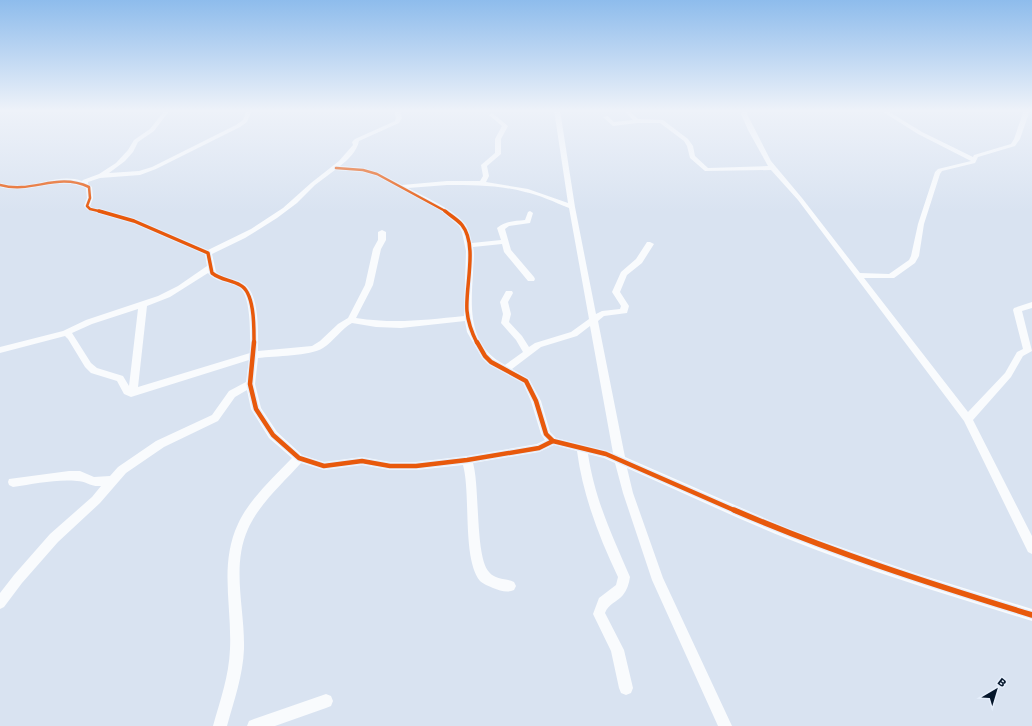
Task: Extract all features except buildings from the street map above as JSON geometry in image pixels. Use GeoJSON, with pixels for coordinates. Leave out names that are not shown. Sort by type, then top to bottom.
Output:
{"type":"FeatureCollection","features":[{"type":"Feature","properties":{"kind":"street"},"geometry":{"type":"LineString","coordinates":[[85,185],[85,181],[104,174],[129,155],[134,149],[135,144]]}},
{"type":"Feature","properties":{"kind":"street"},"geometry":{"type":"LineString","coordinates":[[98,176],[140,172],[154,168],[202,144]]}},
{"type":"Feature","properties":{"kind":"street"},"geometry":{"type":"LineString","coordinates":[[208,253],[246,233],[295,202],[313,184],[336,168],[351,154],[355,144]]}},
{"type":"Feature","properties":{"kind":"street"},"geometry":{"type":"LineString","coordinates":[[482,184],[486,174],[484,165],[498,154],[498,144]]}},
{"type":"Feature","properties":{"kind":"street"},"geometry":{"type":"LineString","coordinates":[[562,144],[572,207],[620,460],[628,493],[658,580],[725,726]]}},
{"type":"Feature","properties":{"kind":"street"},"geometry":{"type":"LineString","coordinates":[[689,144],[691,156],[696,162],[707,170],[772,168]]}},
{"type":"Feature","properties":{"kind":"street"},"geometry":{"type":"LineString","coordinates":[[759,144],[772,168],[800,198],[968,419],[1032,548]]}},
{"type":"Feature","properties":{"kind":"street"},"geometry":{"type":"LineString","coordinates":[[943,144],[974,160]]}},
{"type":"Feature","properties":{"kind":"street"},"geometry":{"type":"LineString","coordinates":[[859,275],[891,276],[912,261],[915,256],[921,224],[937,172],[973,162],[979,155],[1014,144]]}},
{"type":"Feature","properties":{"kind":"street"},"geometry":{"type":"LineString","coordinates":[[336,168],[369,171],[382,176],[441,208],[458,220],[466,232],[470,245],[467,318],[471,332],[485,356],[491,362],[521,377],[531,388],[546,434],[553,441],[597,451],[620,460],[791,535],[918,580],[1032,615]]}},
{"type":"Feature","properties":{"kind":"street"},"geometry":{"type":"LineString","coordinates":[[1,186],[17,188],[62,180],[85,185],[88,187],[90,192],[87,206],[90,209],[134,221],[208,253]]}},
{"type":"Feature","properties":{"kind":"street"},"geometry":{"type":"LineString","coordinates":[[401,187],[433,184],[482,184],[525,189],[572,207]]}},
{"type":"Feature","properties":{"kind":"street"},"geometry":{"type":"LineString","coordinates":[[530,213],[528,222],[502,226],[505,242],[509,252],[531,279]]}},
{"type":"Feature","properties":{"kind":"street"},"geometry":{"type":"LineString","coordinates":[[66,334],[71,337],[88,365],[94,371],[120,378],[127,391],[133,392],[254,355],[316,348],[351,320],[369,285],[377,249],[382,240],[382,232]]}},
{"type":"Feature","properties":{"kind":"street"},"geometry":{"type":"LineString","coordinates":[[470,245],[505,242]]}},
{"type":"Feature","properties":{"kind":"street"},"geometry":{"type":"LineString","coordinates":[[506,369],[547,341],[574,334],[602,314],[624,310],[625,306],[616,292],[624,274],[639,261],[650,244]]}},
{"type":"Feature","properties":{"kind":"street"},"geometry":{"type":"LineString","coordinates":[[208,253],[212,273],[217,277],[241,285],[247,290],[254,316],[254,355],[250,384],[256,409],[262,421],[283,445],[299,458],[324,466],[362,461],[390,466],[416,466],[468,460],[539,448],[553,441]]}},
{"type":"Feature","properties":{"kind":"street"},"geometry":{"type":"LineString","coordinates":[[0,350],[66,334],[89,322],[143,304],[173,292],[211,267]]}},
{"type":"Feature","properties":{"kind":"street"},"geometry":{"type":"LineString","coordinates":[[509,293],[504,302],[507,314],[505,323],[519,338],[528,353]]}},
{"type":"Feature","properties":{"kind":"street"},"geometry":{"type":"LineString","coordinates":[[133,392],[143,304]]}},
{"type":"Feature","properties":{"kind":"street"},"geometry":{"type":"LineString","coordinates":[[968,419],[1008,375],[1020,354],[1030,351],[1017,310],[1032,305]]}},
{"type":"Feature","properties":{"kind":"street"},"geometry":{"type":"LineString","coordinates":[[351,320],[376,324],[401,324],[467,318]]}},
{"type":"Feature","properties":{"kind":"street"},"geometry":{"type":"LineString","coordinates":[[0,603],[18,579],[54,538],[96,500],[122,470],[160,444],[215,418],[232,394],[250,384]]}},
{"type":"Feature","properties":{"kind":"street"},"geometry":{"type":"LineString","coordinates":[[582,448],[584,469],[607,544],[624,577],[621,589],[603,602],[599,607],[598,614],[617,650],[626,688]]}},
{"type":"Feature","properties":{"kind":"street"},"geometry":{"type":"LineString","coordinates":[[220,726],[235,668],[237,648],[233,571],[237,540],[244,524],[252,512],[299,458]]}},
{"type":"Feature","properties":{"kind":"street"},"geometry":{"type":"LineString","coordinates":[[468,460],[472,487],[476,547],[480,568],[485,576],[494,583],[510,586]]}},
{"type":"Feature","properties":{"kind":"street"},"geometry":{"type":"LineString","coordinates":[[13,482],[70,476],[80,476],[93,482],[112,481]]}},
{"type":"Feature","properties":{"kind":"street"},"geometry":{"type":"LineString","coordinates":[[263,725],[326,701]]}},
{"type":"Feature","properties":{"kind":"cycle path"},"geometry":{"type":"LineString","coordinates":[[336,168],[363,170],[377,174],[441,208],[462,225],[466,232],[470,251],[467,311],[471,332],[485,356],[491,362],[526,381],[536,401],[546,434],[553,441],[606,454],[791,535],[831,550],[918,580],[1032,615]]}},
{"type":"Feature","properties":{"kind":"cycle path"},"geometry":{"type":"LineString","coordinates":[[0,185],[11,188],[22,188],[55,181],[66,180],[78,182],[89,187],[90,198],[87,206],[90,209],[134,221],[208,253],[212,273],[220,279],[241,285],[247,291],[254,316],[254,355],[250,384],[256,409],[273,435],[299,458],[324,466],[362,461],[390,466],[416,466],[467,460],[539,448],[553,441]]}}]}
